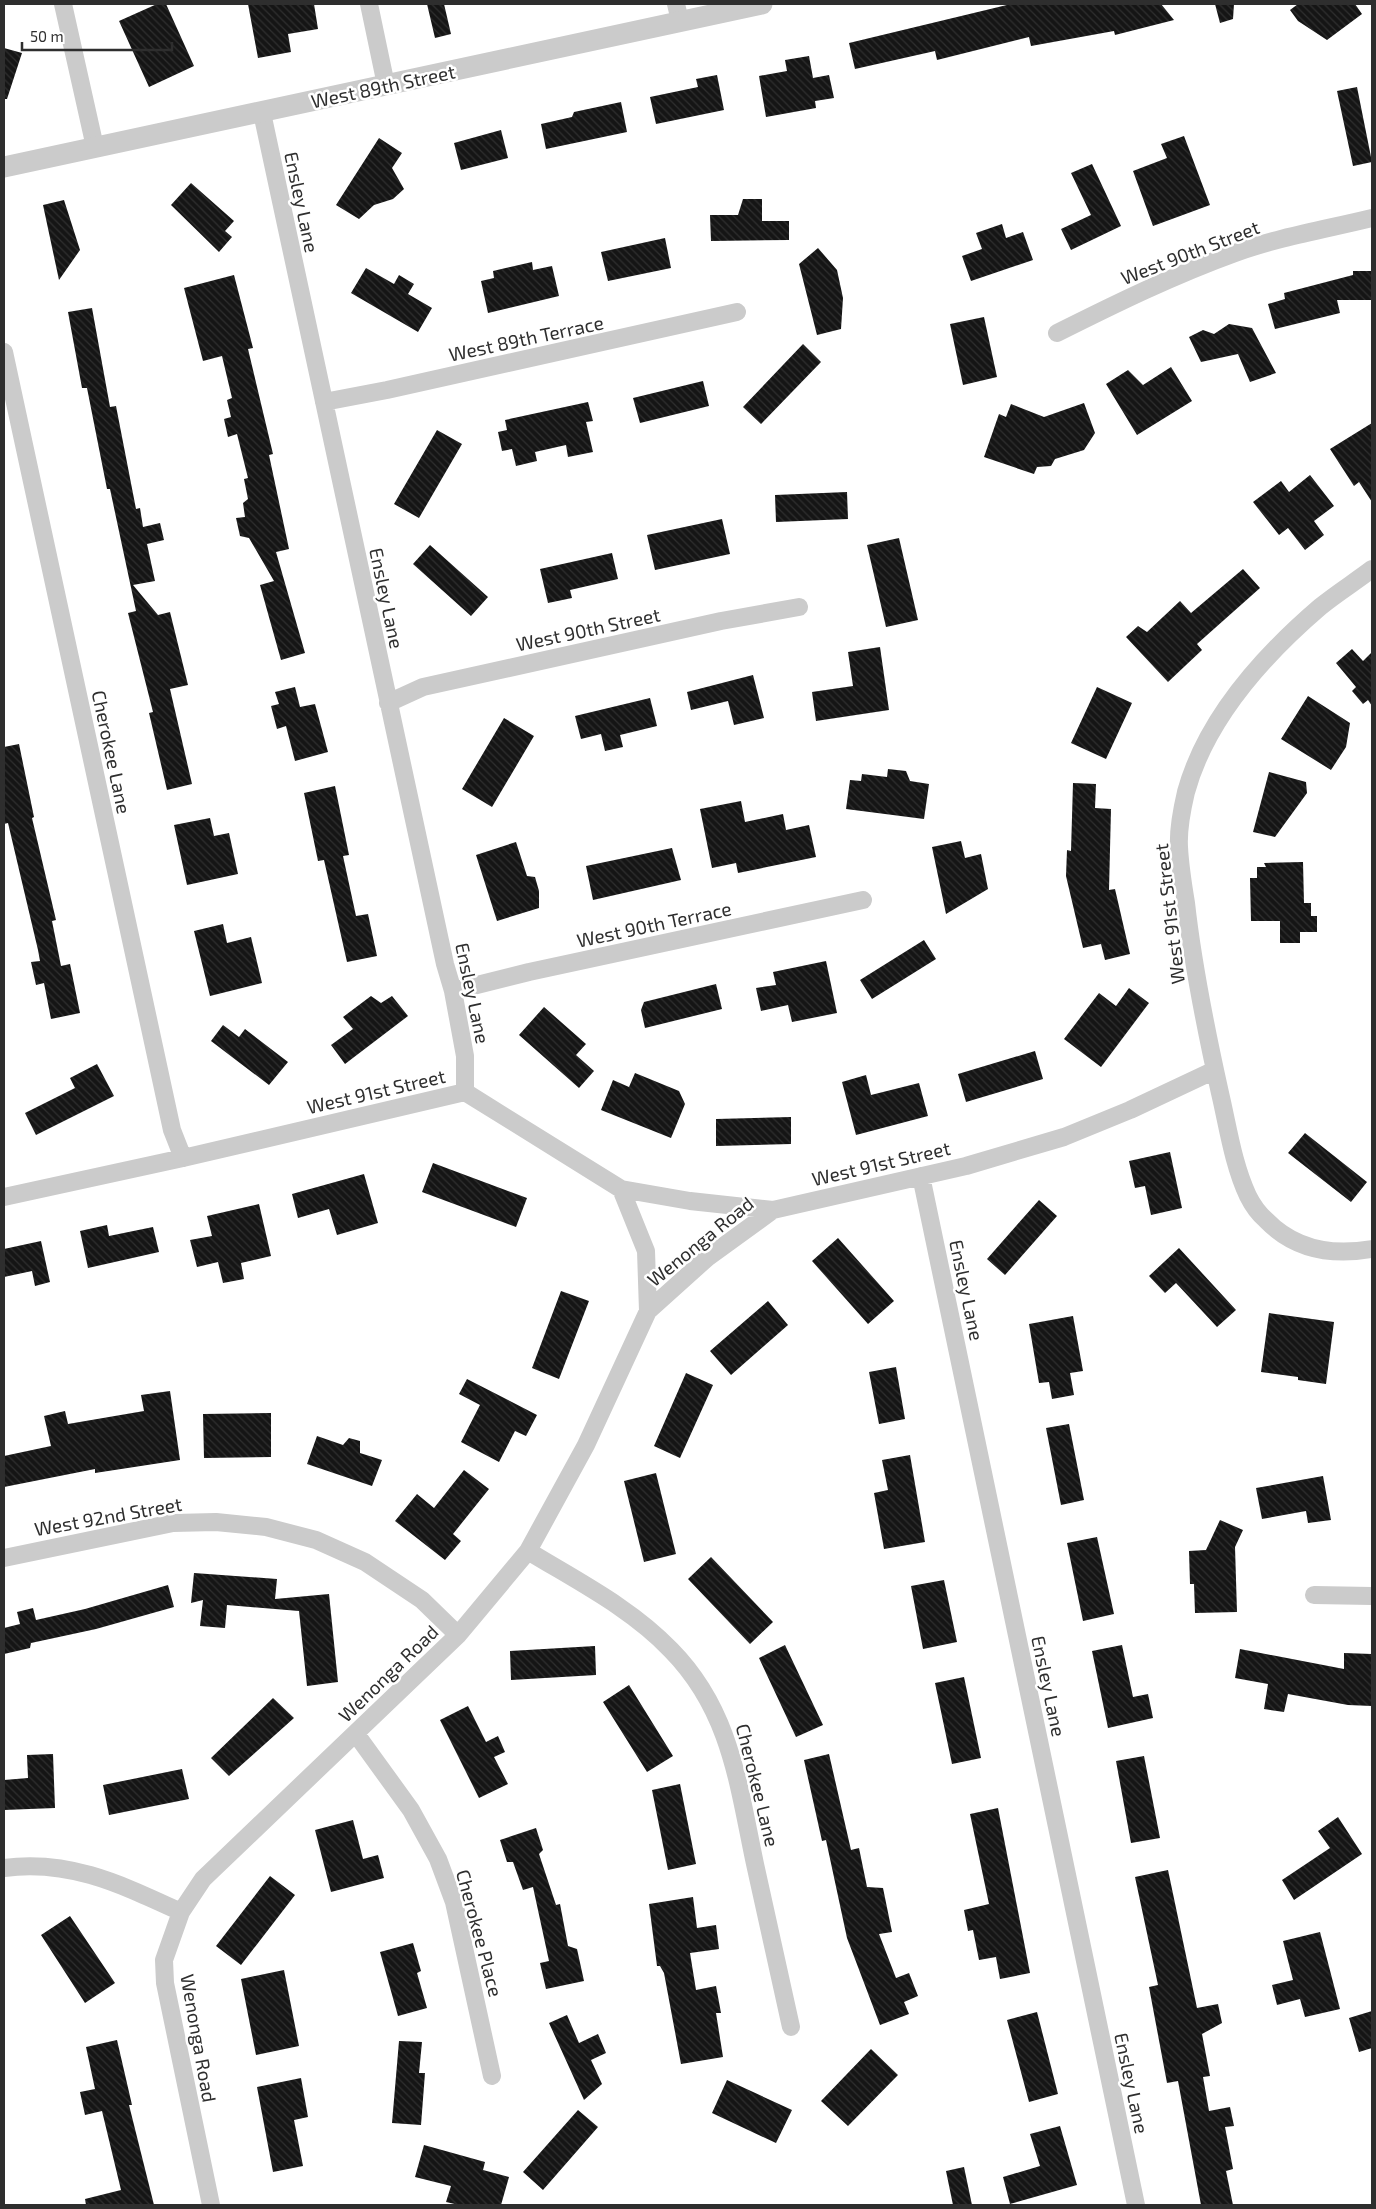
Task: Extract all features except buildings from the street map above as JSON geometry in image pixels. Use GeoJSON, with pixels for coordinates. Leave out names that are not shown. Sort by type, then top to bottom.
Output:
{"type":"FeatureCollection","features":[{"type":"Feature","properties":{"kind":"street"},"geometry":{"type":"LineString","coordinates":[[63,4],[95,147]]}},
{"type":"Feature","properties":{"kind":"street"},"geometry":{"type":"LineString","coordinates":[[369,4],[386,85]]}},
{"type":"Feature","properties":{"kind":"street","name":"West 89th Street"},"geometry":{"type":"LineString","coordinates":[[4,167],[386,85],[678,12],[762,4]]}},
{"type":"Feature","properties":{"kind":"street","name":"Ensley Lane"},"geometry":{"type":"LineString","coordinates":[[262,113],[388,703],[445,964],[453,991],[465,1056],[465,1092]]}},
{"type":"Feature","properties":{"kind":"street","name":"West 90th Street"},"geometry":{"type":"LineString","coordinates":[[1057,333],[1176,276],[1237,253],[1280,240],[1372,218]]}},
{"type":"Feature","properties":{"kind":"street","name":"West 89th Terrace"},"geometry":{"type":"LineString","coordinates":[[324,402],[387,390],[737,312]]}},
{"type":"Feature","properties":{"kind":"street","name":"Cherokee Lane"},"geometry":{"type":"LineString","coordinates":[[4,352],[172,1130],[183,1158]]}},
{"type":"Feature","properties":{"kind":"street","name":"West 91st Street"},"geometry":{"type":"LineString","coordinates":[[4,1197],[183,1158],[465,1092],[621,1189],[690,1201],[773,1210],[1006,1155],[1064,1137],[1130,1110],[1215,1070],[1192,953],[1179,847],[1186,793],[1194,768],[1217,722],[1266,660],[1286,638],[1322,606],[1372,569]]}},
{"type":"Feature","properties":{"kind":"street","name":"West 90th Street"},"geometry":{"type":"LineString","coordinates":[[388,703],[423,687],[721,621],[799,607]]}},
{"type":"Feature","properties":{"kind":"street","name":"West 90th Terrace"},"geometry":{"type":"LineString","coordinates":[[453,991],[529,972],[863,900]]}},
{"type":"Feature","properties":{"kind":"street"},"geometry":{"type":"LineString","coordinates":[[1215,1070],[1236,1162],[1249,1198],[1264,1219],[1280,1233],[1304,1247],[1328,1252],[1357,1252],[1372,1249]]}},
{"type":"Feature","properties":{"kind":"street","name":"Ensley Lane"},"geometry":{"type":"LineString","coordinates":[[921,1176],[1136,2205]]}},
{"type":"Feature","properties":{"kind":"street"},"geometry":{"type":"LineString","coordinates":[[621,1189],[646,1251],[648,1311]]}},
{"type":"Feature","properties":{"kind":"street","name":"Wenonga Road"},"geometry":{"type":"LineString","coordinates":[[210,2205],[165,1983],[164,1960],[181,1912],[203,1879],[458,1635],[528,1551],[586,1445],[648,1311],[707,1258],[773,1210]]}},
{"type":"Feature","properties":{"kind":"street","name":"West 92nd Street"},"geometry":{"type":"LineString","coordinates":[[4,1558],[173,1523],[216,1522],[266,1527],[316,1540],[365,1562],[422,1600],[458,1635]]}},
{"type":"Feature","properties":{"kind":"street","name":"Cherokee Lane"},"geometry":{"type":"LineString","coordinates":[[528,1551],[608,1600],[645,1626],[671,1649],[694,1675],[712,1705],[723,1728],[740,1789],[792,2027]]}},
{"type":"Feature","properties":{"kind":"street"},"geometry":{"type":"LineString","coordinates":[[1314,1595],[1372,1596]]}},
{"type":"Feature","properties":{"kind":"street","name":"Cherokee Place"},"geometry":{"type":"LineString","coordinates":[[356,1734],[411,1810],[438,1859],[454,1902],[492,2076]]}},
{"type":"Feature","properties":{"kind":"street"},"geometry":{"type":"LineString","coordinates":[[4,1868],[50,1867],[89,1873],[115,1882],[181,1912]]}}]}
